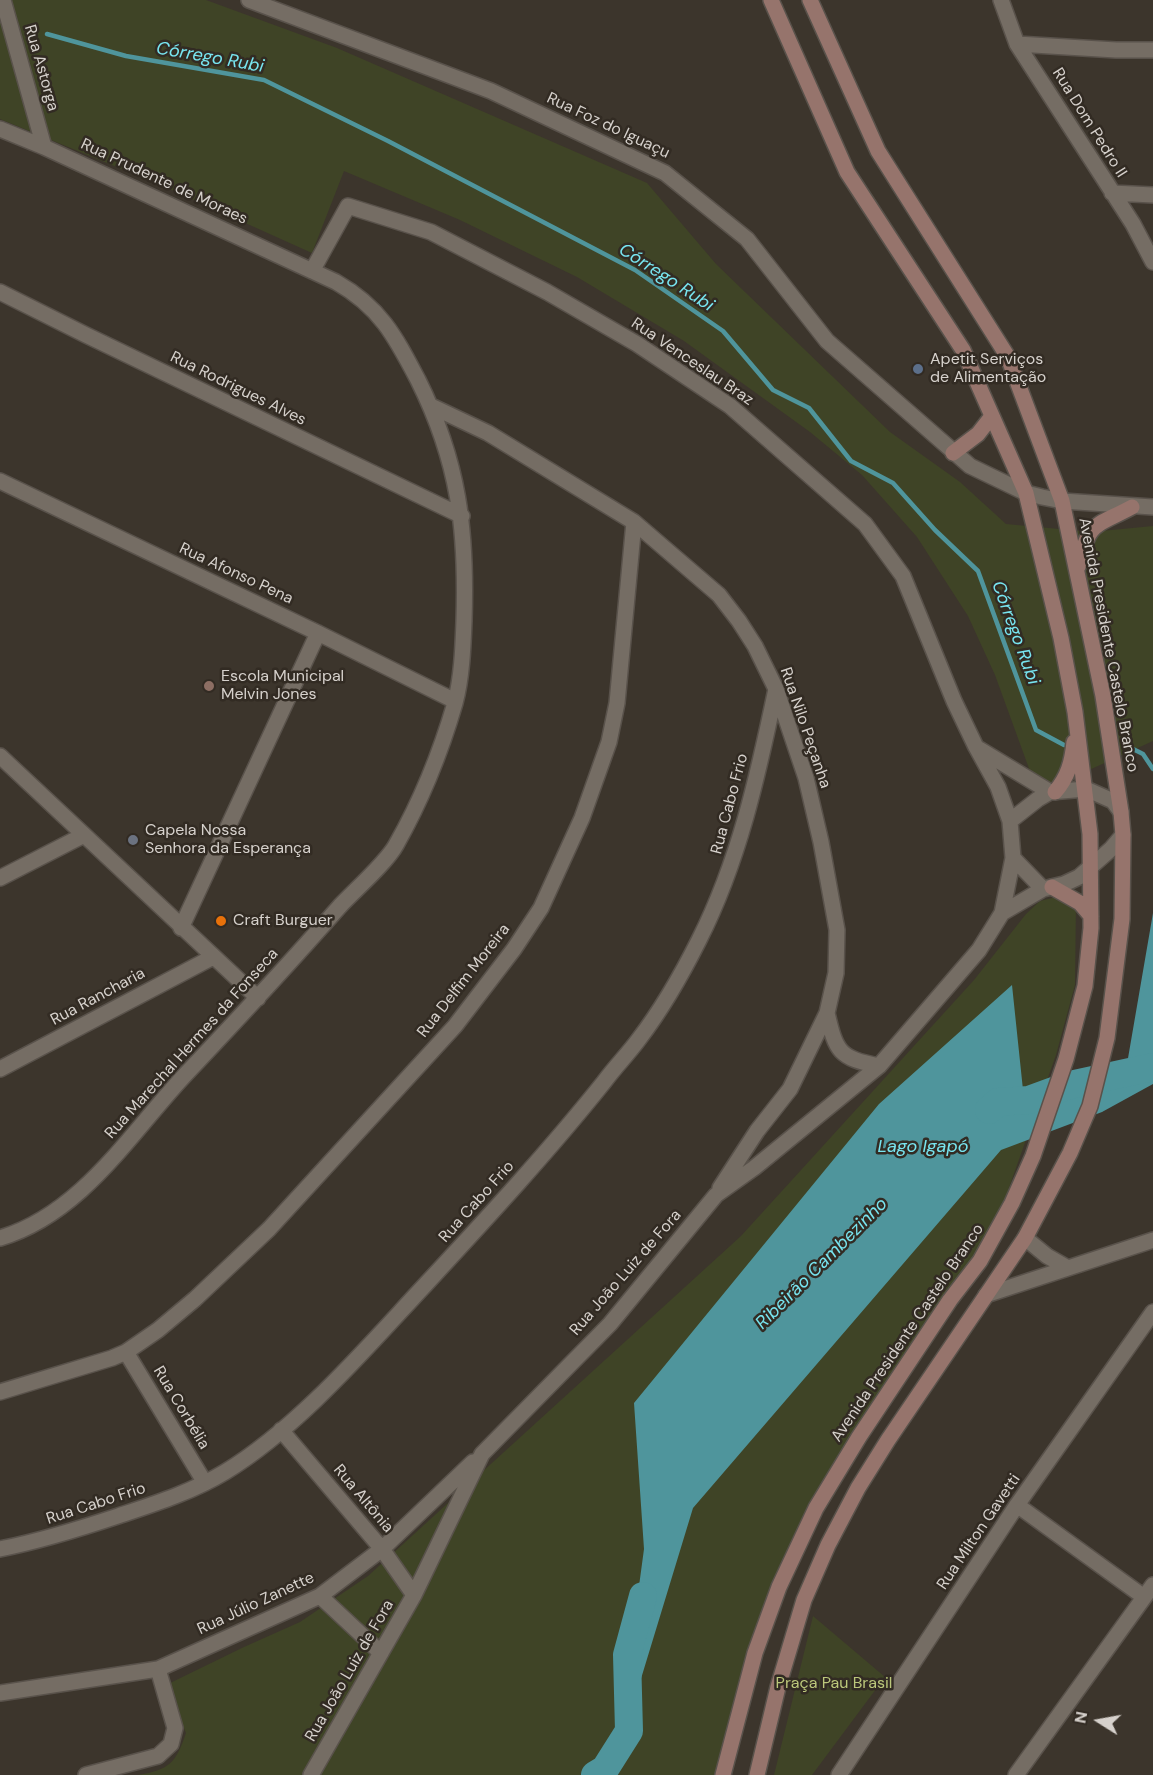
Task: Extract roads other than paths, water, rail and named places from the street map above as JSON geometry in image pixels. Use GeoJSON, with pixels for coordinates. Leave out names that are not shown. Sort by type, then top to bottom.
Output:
{"type":"FeatureCollection","features":[{"type":"Feature","properties":{"kind":"main road","name":"Avenida Presidente Castelo Branco"},"geometry":{"type":"LineString","coordinates":[[723,1775],[755,1653],[779,1587],[816,1508],[859,1437],[950,1300],[980,1261],[1012,1203],[1034,1156],[1066,1059],[1085,986],[1091,928],[1090,834],[1075,712],[1061,638],[1026,493],[963,350],[847,172],[771,0]]}},
{"type":"Feature","properties":{"kind":"main road","name":"Avenida Presidente Castelo Branco"},"geometry":{"type":"LineString","coordinates":[[757,1775],[778,1687],[804,1600],[828,1545],[858,1488],[888,1440],[1025,1238],[1070,1153],[1090,1106],[1107,1038],[1122,919],[1121,812],[1101,687],[1062,501],[1008,357],[878,151],[810,0]]}},
{"type":"Feature","properties":{"kind":"main road"},"geometry":{"type":"LineString","coordinates":[[953,453],[978,434],[992,416]]}},
{"type":"Feature","properties":{"kind":"main road"},"geometry":{"type":"LineString","coordinates":[[1077,573],[1084,543],[1091,529],[1099,522],[1132,507]]}},
{"type":"Feature","properties":{"kind":"main road"},"geometry":{"type":"LineString","coordinates":[[1052,792],[1066,776],[1072,756],[1075,712]]}},
{"type":"Feature","properties":{"kind":"main road"},"geometry":{"type":"LineString","coordinates":[[1048,888],[1080,903],[1091,916]]}},
{"type":"Feature","properties":{"kind":"street","name":"Rua Astorga"},"geometry":{"type":"LineString","coordinates":[[3,0],[44,147]]}},
{"type":"Feature","properties":{"kind":"street","name":"Rua Foz do Iguaçu"},"geometry":{"type":"LineString","coordinates":[[249,0],[491,91],[665,173],[747,239],[827,341],[970,466],[1026,493],[1062,501],[1153,507]]}},
{"type":"Feature","properties":{"kind":"street","name":"Rua Dom Pedro II"},"geometry":{"type":"LineString","coordinates":[[1000,0],[1017,44],[1133,224],[1153,262]]}},
{"type":"Feature","properties":{"kind":"street"},"geometry":{"type":"LineString","coordinates":[[1017,44],[1153,50]]}},
{"type":"Feature","properties":{"kind":"street","name":"Rua Prudente de Moraes"},"geometry":{"type":"LineString","coordinates":[[0,129],[44,147],[312,271]]}},
{"type":"Feature","properties":{"kind":"street"},"geometry":{"type":"LineString","coordinates":[[1112,193],[1153,195]]}},
{"type":"Feature","properties":{"kind":"street","name":"Rua Venceslau Braz"},"geometry":{"type":"LineString","coordinates":[[312,271],[348,206],[431,232],[547,292],[637,344],[730,406],[864,524],[903,576],[950,690],[976,747],[998,787],[1010,821]]}},
{"type":"Feature","properties":{"kind":"street","name":"Rua Marechal Hermes da Fonseca"},"geometry":{"type":"LineString","coordinates":[[0,1238],[21,1232],[54,1211],[104,1170],[173,1088],[394,849],[422,793],[455,701],[463,648],[465,582],[462,516],[446,444],[431,406],[399,345],[380,315],[356,293],[312,271]]}},
{"type":"Feature","properties":{"kind":"street","name":"Rua Rodrigues Alves"},"geometry":{"type":"LineString","coordinates":[[0,292],[86,336],[462,516]]}},
{"type":"Feature","properties":{"kind":"street","name":"Rua Nilo Peçanha"},"geometry":{"type":"LineString","coordinates":[[431,406],[488,432],[634,522],[719,595],[739,621],[755,646],[776,689],[806,778],[831,891],[837,930],[836,973],[827,1013]]}},
{"type":"Feature","properties":{"kind":"street","name":"Rua Afonso Pena"},"geometry":{"type":"LineString","coordinates":[[0,481],[455,701]]}},
{"type":"Feature","properties":{"kind":"street","name":"Rua Delfim Moreira"},"geometry":{"type":"LineString","coordinates":[[0,1392],[126,1352],[158,1330],[195,1299],[269,1229],[455,1026],[514,949],[541,908],[582,818],[609,742],[616,703],[634,522]]}},
{"type":"Feature","properties":{"kind":"street"},"geometry":{"type":"LineString","coordinates":[[181,927],[318,633]]}},
{"type":"Feature","properties":{"kind":"street","name":"Rua Cabo Frio"},"geometry":{"type":"LineString","coordinates":[[0,1549],[43,1540],[154,1504],[205,1483],[257,1450],[281,1430],[379,1335],[491,1214],[579,1114],[640,1038],[661,1008],[700,939],[733,863],[757,778],[776,689]]}},
{"type":"Feature","properties":{"kind":"street"},"geometry":{"type":"LineString","coordinates":[[976,747],[1052,792]]}},
{"type":"Feature","properties":{"kind":"street"},"geometry":{"type":"LineString","coordinates":[[0,756],[258,998]]}},
{"type":"Feature","properties":{"kind":"street"},"geometry":{"type":"LineString","coordinates":[[1121,812],[1113,801],[1086,789],[1052,792],[1038,799],[1010,821],[1013,858],[1048,888],[1078,877],[1112,849],[1123,835]]}},
{"type":"Feature","properties":{"kind":"street"},"geometry":{"type":"LineString","coordinates":[[0,878],[84,835]]}},
{"type":"Feature","properties":{"kind":"street","name":"Rua João Luiz de Fora"},"geometry":{"type":"LineString","coordinates":[[311,1775],[414,1594],[482,1454],[610,1324],[716,1195],[754,1168],[879,1066],[979,950],[1002,913],[1013,858]]}},
{"type":"Feature","properties":{"kind":"street","name":"Rua João Luiz de Fora"},"geometry":{"type":"LineString","coordinates":[[1002,913],[1048,888]]}},
{"type":"Feature","properties":{"kind":"street","name":"Rua Rancharia"},"geometry":{"type":"LineString","coordinates":[[0,1068],[213,957]]}},
{"type":"Feature","properties":{"kind":"street"},"geometry":{"type":"LineString","coordinates":[[827,1013],[833,1039],[842,1053],[853,1060],[879,1066]]}},
{"type":"Feature","properties":{"kind":"street"},"geometry":{"type":"LineString","coordinates":[[716,1195],[757,1131],[790,1089],[827,1013]]}},
{"type":"Feature","properties":{"kind":"street"},"geometry":{"type":"LineString","coordinates":[[1025,1238],[1047,1256],[1068,1268]]}},
{"type":"Feature","properties":{"kind":"street"},"geometry":{"type":"LineString","coordinates":[[986,1295],[1153,1240]]}},
{"type":"Feature","properties":{"kind":"street","name":"Rua Milton Gavetti"},"geometry":{"type":"LineString","coordinates":[[839,1775],[1017,1505],[1153,1312]]}},
{"type":"Feature","properties":{"kind":"street","name":"Rua Corbélia"},"geometry":{"type":"LineString","coordinates":[[126,1352],[205,1483]]}},
{"type":"Feature","properties":{"kind":"street","name":"Rua Altônia"},"geometry":{"type":"LineString","coordinates":[[281,1430],[382,1549],[414,1594]]}},
{"type":"Feature","properties":{"kind":"street","name":"Rua Júlio Zanette"},"geometry":{"type":"LineString","coordinates":[[0,1693],[158,1669],[320,1596],[382,1549],[482,1454]]}},
{"type":"Feature","properties":{"kind":"street"},"geometry":{"type":"LineString","coordinates":[[1017,1505],[1149,1591],[1017,1775]]}},
{"type":"Feature","properties":{"kind":"street"},"geometry":{"type":"LineString","coordinates":[[320,1596],[381,1653]]}},
{"type":"Feature","properties":{"kind":"street"},"geometry":{"type":"LineString","coordinates":[[86,1775],[158,1756],[171,1744],[175,1728],[158,1669]]}},
{"type":"Feature","properties":{"kind":"water","name":"Lago Igapó"},"geometry":{"type":"Polygon","coordinates":[[[1153,913],[1153,1084],[1102,1112],[1001,1150],[693,1508],[615,1764],[644,1549],[634,1403],[879,1104],[1012,985],[1025,1109],[1127,1064],[1153,913]]]}},
{"type":"Feature","properties":{"kind":"waterway","name":"Córrego Rubi"},"geometry":{"type":"LineString","coordinates":[[47,34],[126,56],[264,80],[388,141],[635,270],[723,331],[773,390],[809,408],[851,461],[893,483],[935,530],[978,571],[1036,730],[1064,745]]}},
{"type":"Feature","properties":{"kind":"waterway","name":"Córrego Rubi"},"geometry":{"type":"LineString","coordinates":[[1133,749],[1143,754],[1153,769]]}},
{"type":"Feature","properties":{"kind":"waterway","name":"Ribeirão Cambezinho"},"geometry":{"type":"LineString","coordinates":[[989,1110],[998,1102],[1029,1100],[1070,1085],[1153,1067]]}},
{"type":"Feature","properties":{"kind":"waterway","name":"Ribeirão Cambezinho"},"geometry":{"type":"LineString","coordinates":[[595,1775],[605,1769],[629,1731],[627,1655],[643,1596]]}},
{"type":"Feature","properties":{"kind":"place","name":"Apetit Serviços de Alimentação"},"geometry":{"type":"Point","coordinates":[918,369]}},
{"type":"Feature","properties":{"kind":"place","name":"Escola Municipal Melvin Jones"},"geometry":{"type":"Point","coordinates":[209,686]}},
{"type":"Feature","properties":{"kind":"place","name":"Capela Nossa Senhora da Esperança"},"geometry":{"type":"Point","coordinates":[133,840]}},
{"type":"Feature","properties":{"kind":"place","name":"Craft Burguer"},"geometry":{"type":"Point","coordinates":[221,921]}},
{"type":"Feature","properties":{"kind":"park label","name":"Praça Pau Brasil"},"geometry":{"type":"Point","coordinates":[834,1684]}}]}
